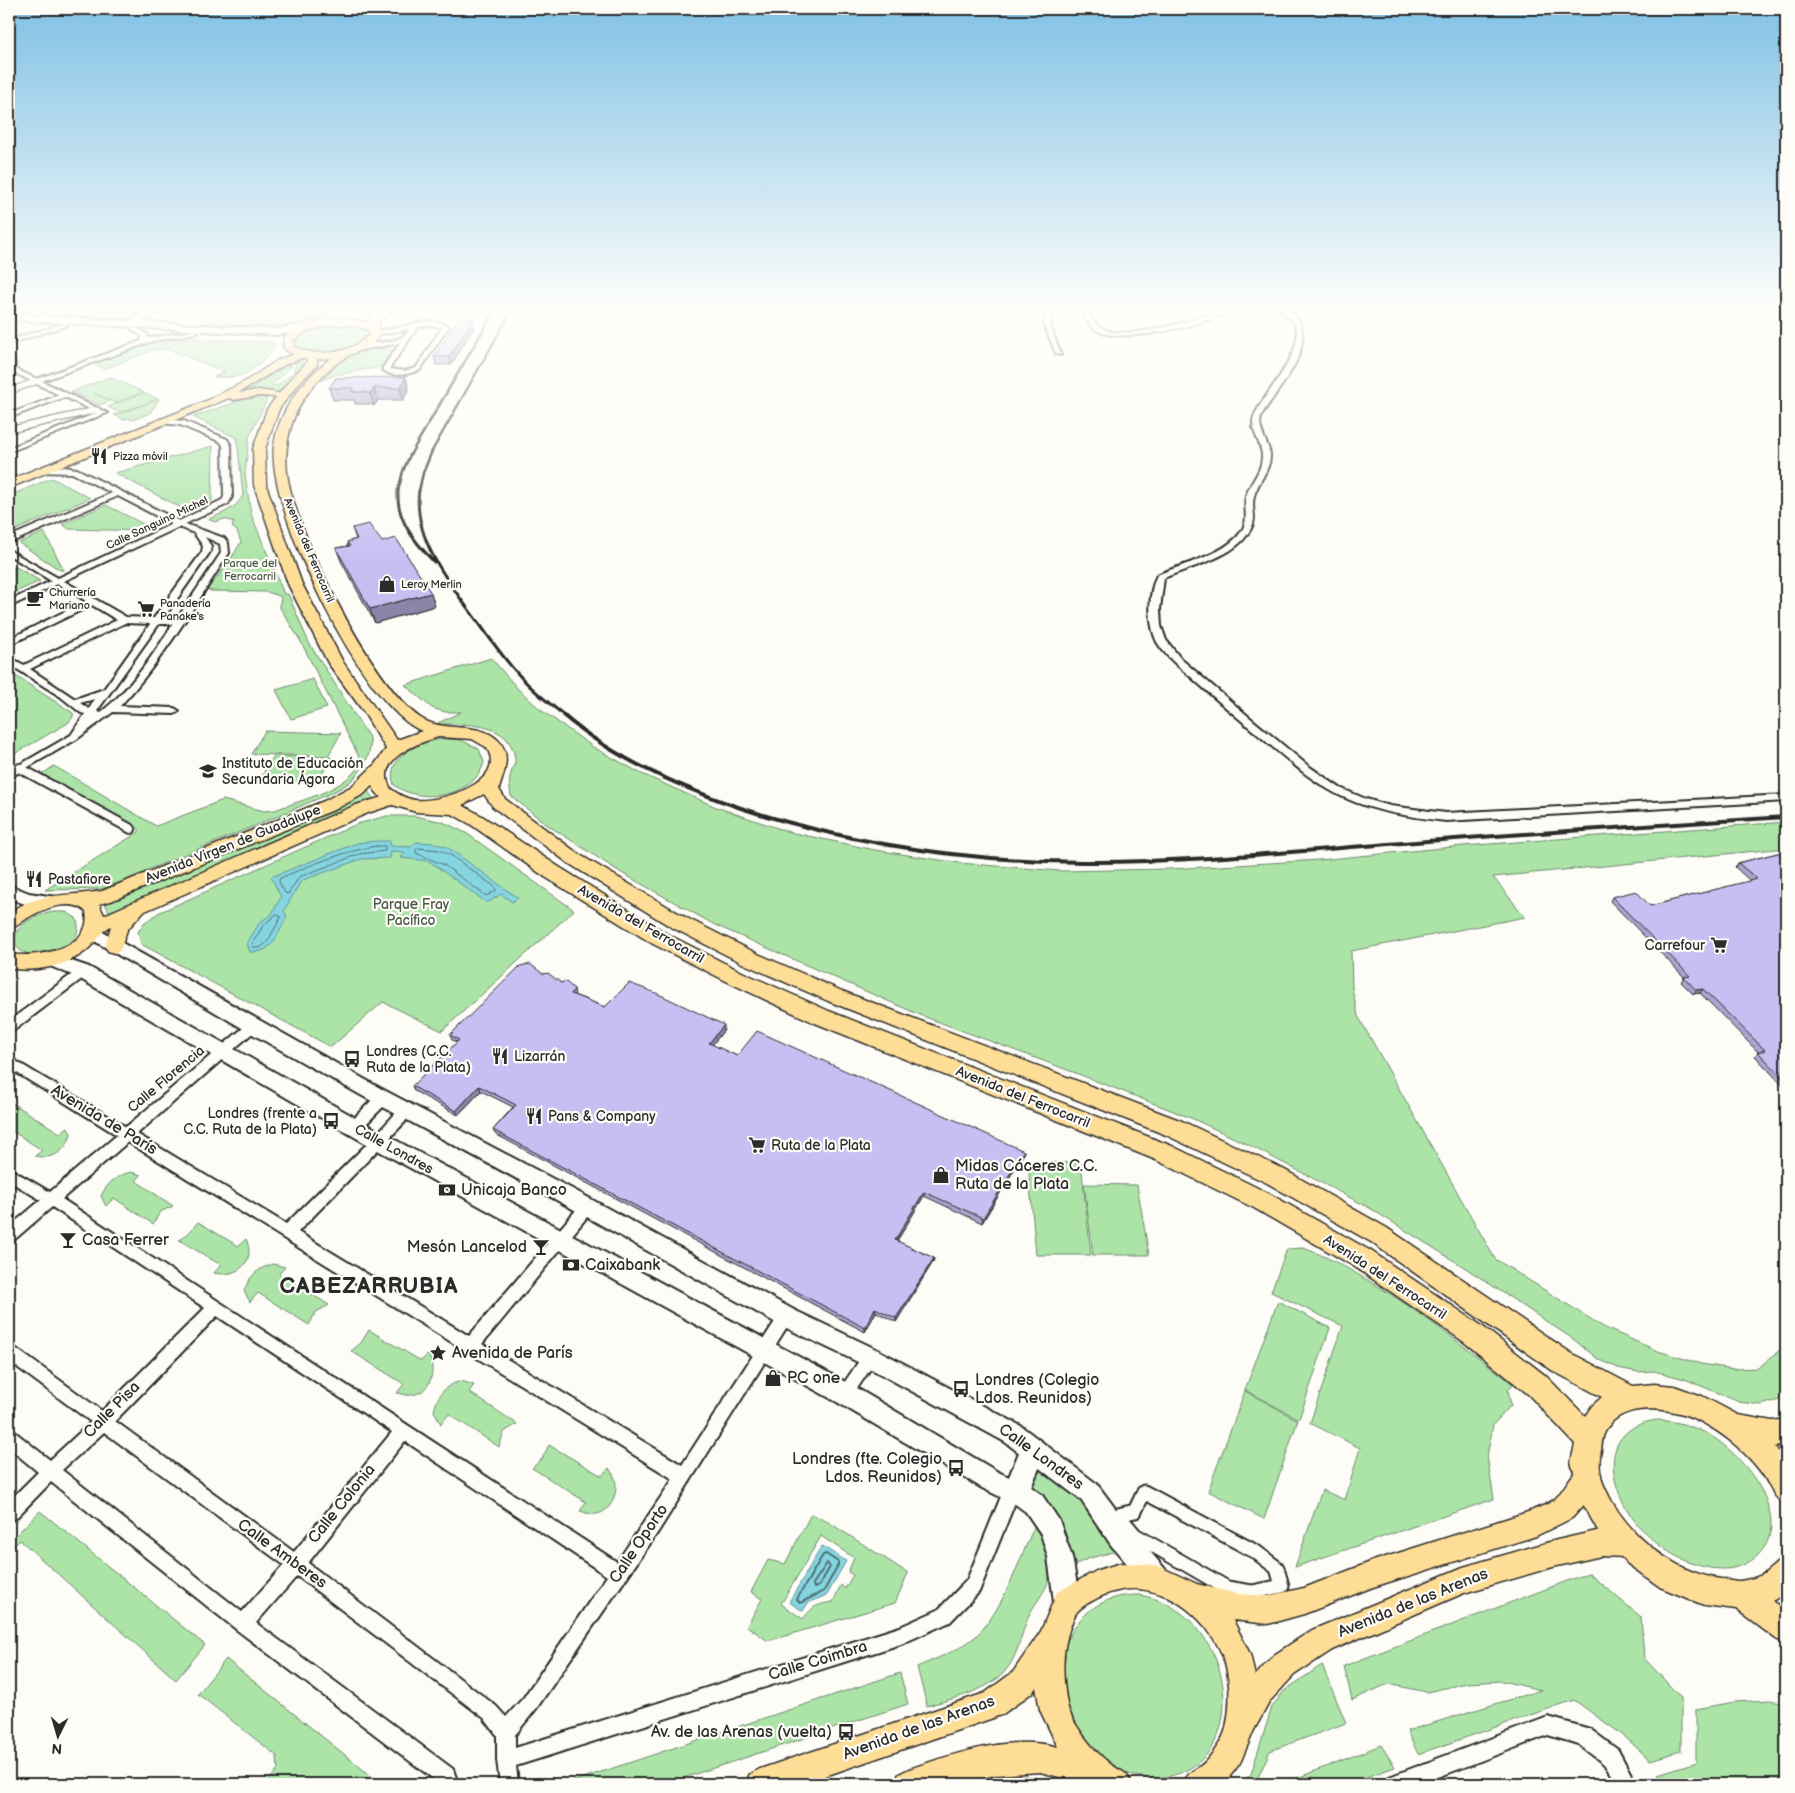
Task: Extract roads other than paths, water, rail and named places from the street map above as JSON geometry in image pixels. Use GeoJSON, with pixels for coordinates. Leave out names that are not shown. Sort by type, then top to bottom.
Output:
{"type":"FeatureCollection","features":[{"type":"Feature","properties":{"kind":"highway","name":"Avenida del Ferrocarril"},"geometry":{"type":"LineString","coordinates":[[283,394],[273,408],[259,449],[258,470],[264,499],[295,584],[336,664],[370,710],[395,750]]}},
{"type":"Feature","properties":{"kind":"highway","name":"Avenida del Ferrocarril"},"geometry":{"type":"LineString","coordinates":[[302,394],[292,408],[284,428],[280,448],[279,468],[281,481],[294,521],[319,579],[354,646],[394,702],[410,718],[423,727],[439,732]]}},
{"type":"Feature","properties":{"kind":"highway"},"geometry":{"type":"LineString","coordinates":[[439,732],[470,733],[489,742],[496,749],[498,756],[497,768],[490,780],[468,796],[455,801],[429,806],[411,805],[392,800],[380,788],[378,781],[378,771],[385,759],[395,750],[412,740],[439,732]]}},
{"type":"Feature","properties":{"kind":"highway","name":"Avenida del Ferrocarril"},"geometry":{"type":"LineString","coordinates":[[497,768],[490,789],[499,802],[574,859],[678,922],[751,959],[835,996],[1174,1128],[1275,1176],[1379,1235],[1562,1362],[1630,1398]]}},
{"type":"Feature","properties":{"kind":"highway","name":"Avenida del Ferrocarril"},"geometry":{"type":"LineString","coordinates":[[429,806],[456,809],[552,872],[660,939],[737,978],[822,1017],[1164,1153],[1262,1201],[1363,1259],[1473,1334],[1536,1385],[1588,1438]]}},
{"type":"Feature","properties":{"kind":"highway"},"geometry":{"type":"LineString","coordinates":[[1786,1490],[1763,1454],[1736,1428],[1708,1411],[1678,1399],[1654,1396],[1630,1398],[1611,1406],[1596,1419],[1588,1438],[1585,1455],[1588,1475],[1595,1498],[1608,1522],[1626,1544],[1652,1567],[1682,1584],[1713,1594],[1742,1596],[1770,1587],[1786,1572]]}},
{"type":"Feature","properties":{"kind":"highway"},"geometry":{"type":"LineString","coordinates":[[1736,1428],[1772,1434],[1786,1432]]}},
{"type":"Feature","properties":{"kind":"highway"},"geometry":{"type":"LineString","coordinates":[[1742,1596],[1786,1629]]}},
{"type":"Feature","properties":{"kind":"main road"},"geometry":{"type":"LineString","coordinates":[[9,478],[215,394]]}},
{"type":"Feature","properties":{"kind":"main road"},"geometry":{"type":"LineString","coordinates":[[9,484],[210,403],[229,394]]}},
{"type":"Feature","properties":{"kind":"main road"},"geometry":{"type":"LineString","coordinates":[[210,403],[256,394]]}},
{"type":"Feature","properties":{"kind":"main road"},"geometry":{"type":"LineString","coordinates":[[264,394],[281,396]]}},
{"type":"Feature","properties":{"kind":"main road","name":"Avenida Virgen de Guadalupe"},"geometry":{"type":"LineString","coordinates":[[9,923],[24,911],[50,901],[66,899],[80,901],[104,897],[330,805],[358,790],[378,771]]}},
{"type":"Feature","properties":{"kind":"main road","name":"Avenida Virgen de Guadalupe"},"geometry":{"type":"LineString","coordinates":[[11,963],[39,964],[66,954],[80,945],[93,929],[152,900],[362,809],[392,800]]}},
{"type":"Feature","properties":{"kind":"main road"},"geometry":{"type":"LineString","coordinates":[[9,891],[26,899],[50,901]]}},
{"type":"Feature","properties":{"kind":"main road"},"geometry":{"type":"LineString","coordinates":[[114,946],[115,935],[124,921],[152,900]]}},
{"type":"Feature","properties":{"kind":"main road"},"geometry":{"type":"LineString","coordinates":[[80,901],[88,904],[94,910],[96,918],[93,929]]}},
{"type":"Feature","properties":{"kind":"main road","name":"Calle Londres"},"geometry":{"type":"LineString","coordinates":[[93,929],[114,946],[383,1098],[587,1207],[786,1317],[870,1357],[1013,1434],[1089,1492],[1120,1536],[1156,1578]]}},
{"type":"Feature","properties":{"kind":"main road","name":"Calle Londres"},"geometry":{"type":"LineString","coordinates":[[51,960],[83,972],[379,1141],[845,1394],[1036,1504],[1052,1527],[1063,1573],[1067,1602]]}},
{"type":"Feature","properties":{"kind":"main road"},"geometry":{"type":"LineString","coordinates":[[1108,1779],[1072,1745],[1054,1710],[1048,1672],[1053,1636],[1067,1602],[1098,1583],[1122,1576],[1156,1578],[1191,1595],[1237,1608],[1268,1610],[1304,1601],[1372,1574],[1536,1523],[1563,1509],[1588,1475]]}},
{"type":"Feature","properties":{"kind":"main road","name":"Avenida de las Arenas"},"geometry":{"type":"LineString","coordinates":[[1240,1730],[1260,1691],[1284,1665],[1322,1640],[1463,1580],[1562,1552],[1602,1544],[1626,1544]]}},
{"type":"Feature","properties":{"kind":"main road"},"geometry":{"type":"LineString","coordinates":[[1191,1595],[1218,1621],[1236,1654],[1244,1692],[1240,1730],[1230,1753],[1210,1780]]}},
{"type":"Feature","properties":{"kind":"main road","name":"Avenida de las Arenas"},"geometry":{"type":"LineString","coordinates":[[760,1784],[992,1704],[1024,1682],[1053,1636]]}},
{"type":"Feature","properties":{"kind":"main road"},"geometry":{"type":"LineString","coordinates":[[909,1784],[995,1760],[1040,1757],[1108,1779]]}},
{"type":"Feature","properties":{"kind":"street"},"geometry":{"type":"LineString","coordinates":[[1272,394],[1257,417],[1256,422],[1266,449],[1266,460],[1252,488],[1249,500],[1252,511],[1249,528],[1229,548],[1160,577],[1156,593],[1158,631],[1161,641],[1170,652],[1222,700],[1310,774],[1337,791],[1362,801],[1412,814],[1446,817],[1786,798]]}},
{"type":"Feature","properties":{"kind":"street"},"geometry":{"type":"LineString","coordinates":[[9,416],[64,395],[100,411]]}},
{"type":"Feature","properties":{"kind":"street"},"geometry":{"type":"LineString","coordinates":[[9,430],[100,411]]}},
{"type":"Feature","properties":{"kind":"street"},"geometry":{"type":"LineString","coordinates":[[9,450],[100,411]]}},
{"type":"Feature","properties":{"kind":"street","name":"Calle Sanguino Michel"},"geometry":{"type":"LineString","coordinates":[[9,604],[181,525],[225,502],[228,498],[226,446],[224,440],[181,422],[164,421]]}},
{"type":"Feature","properties":{"kind":"street"},"geometry":{"type":"LineString","coordinates":[[73,458],[70,463],[74,471]]}},
{"type":"Feature","properties":{"kind":"street"},"geometry":{"type":"LineString","coordinates":[[9,775],[74,737],[112,709],[129,691],[225,553],[224,543],[221,540],[181,525],[74,471],[64,469],[44,470]]}},
{"type":"Feature","properties":{"kind":"street"},"geometry":{"type":"LineString","coordinates":[[9,540],[118,493]]}},
{"type":"Feature","properties":{"kind":"street"},"geometry":{"type":"LineString","coordinates":[[74,737],[206,552],[207,546],[198,532]]}},
{"type":"Feature","properties":{"kind":"street"},"geometry":{"type":"LineString","coordinates":[[206,552],[218,551],[225,553]]}},
{"type":"Feature","properties":{"kind":"street"},"geometry":{"type":"LineString","coordinates":[[9,552],[124,620]]}},
{"type":"Feature","properties":{"kind":"street"},"geometry":{"type":"LineString","coordinates":[[9,642],[94,601]]}},
{"type":"Feature","properties":{"kind":"street"},"geometry":{"type":"LineString","coordinates":[[9,672],[124,620],[181,618]]}},
{"type":"Feature","properties":{"kind":"street"},"geometry":{"type":"LineString","coordinates":[[9,660],[73,702],[79,708],[174,711]]}},
{"type":"Feature","properties":{"kind":"street"},"geometry":{"type":"LineString","coordinates":[[73,702],[92,697],[107,690]]}},
{"type":"Feature","properties":{"kind":"street"},"geometry":{"type":"LineString","coordinates":[[20,768],[131,829]]}},
{"type":"Feature","properties":{"kind":"street"},"geometry":{"type":"LineString","coordinates":[[9,1028],[83,972]]}},
{"type":"Feature","properties":{"kind":"street","name":"Calle Florencia"},"geometry":{"type":"LineString","coordinates":[[9,1236],[253,1026]]}},
{"type":"Feature","properties":{"kind":"street","name":"Avenida de París"},"geometry":{"type":"LineString","coordinates":[[9,1062],[684,1476]]}},
{"type":"Feature","properties":{"kind":"street"},"geometry":{"type":"LineString","coordinates":[[356,1128],[362,1119],[383,1098]]}},
{"type":"Feature","properties":{"kind":"street"},"geometry":{"type":"LineString","coordinates":[[288,1232],[379,1141],[400,1118],[405,1109]]}},
{"type":"Feature","properties":{"kind":"street"},"geometry":{"type":"LineString","coordinates":[[9,1174],[78,1216],[619,1574]]}},
{"type":"Feature","properties":{"kind":"street"},"geometry":{"type":"LineString","coordinates":[[471,1345],[587,1207]]}},
{"type":"Feature","properties":{"kind":"street","name":"Calle Pisa"},"geometry":{"type":"LineString","coordinates":[[9,1513],[50,1471],[104,1421],[215,1308]]}},
{"type":"Feature","properties":{"kind":"street"},"geometry":{"type":"LineString","coordinates":[[764,1351],[786,1317]]}},
{"type":"Feature","properties":{"kind":"street","name":"Calle Oporto"},"geometry":{"type":"LineString","coordinates":[[506,1732],[530,1703],[619,1574],[764,1351]]}},
{"type":"Feature","properties":{"kind":"street","name":"Calle Amberes"},"geometry":{"type":"LineString","coordinates":[[9,1352],[296,1564],[490,1712],[506,1732]]}},
{"type":"Feature","properties":{"kind":"street"},"geometry":{"type":"LineString","coordinates":[[845,1394],[870,1357]]}},
{"type":"Feature","properties":{"kind":"street","name":"Calle Colonia"},"geometry":{"type":"LineString","coordinates":[[243,1624],[296,1564],[403,1431]]}},
{"type":"Feature","properties":{"kind":"street"},"geometry":{"type":"LineString","coordinates":[[9,1438],[243,1624],[446,1776],[449,1784]]}},
{"type":"Feature","properties":{"kind":"street","name":"Calle Coimbra"},"geometry":{"type":"LineString","coordinates":[[506,1760],[900,1635],[944,1616],[974,1586],[1034,1449]]}},
{"type":"Feature","properties":{"kind":"street"},"geometry":{"type":"LineString","coordinates":[[1144,1492],[1256,1552],[1277,1568],[1282,1586],[1252,1592],[1227,1588],[1135,1535],[1118,1515],[1136,1511],[1144,1492]]}},
{"type":"Feature","properties":{"kind":"street"},"geometry":{"type":"LineString","coordinates":[[1396,1784],[1548,1726],[1583,1736],[1611,1757],[1627,1784]]}},
{"type":"Feature","properties":{"kind":"street"},"geometry":{"type":"LineString","coordinates":[[506,1732],[506,1760],[509,1784]]}},
{"type":"Feature","properties":{"kind":"water"},"geometry":{"type":"Polygon","coordinates":[[[390,841],[391,846],[411,847],[416,842],[433,843],[447,847],[518,898],[512,902],[501,894],[487,903],[429,861],[401,858],[405,852],[391,851],[390,858],[361,859],[301,881],[284,911],[287,917],[277,937],[264,950],[250,952],[247,943],[260,922],[271,915],[281,897],[271,877],[357,843],[390,841]]]}},
{"type":"Feature","properties":{"kind":"water"},"geometry":{"type":"Polygon","coordinates":[[[822,1546],[846,1561],[827,1595],[808,1603],[803,1611],[789,1602],[822,1546]]]}},
{"type":"Feature","properties":{"kind":"railway"},"geometry":{"type":"LineString","coordinates":[[398,491],[403,471],[410,455],[446,394]]}},
{"type":"Feature","properties":{"kind":"railway"},"geometry":{"type":"LineString","coordinates":[[419,491],[423,473],[432,451],[465,394]]}},
{"type":"Feature","properties":{"kind":"railway"},"geometry":{"type":"LineString","coordinates":[[398,491],[398,501],[403,520],[413,538],[434,562]]}},
{"type":"Feature","properties":{"kind":"railway"},"geometry":{"type":"LineString","coordinates":[[419,491],[422,527],[428,545],[447,580],[524,681],[565,716]]}},
{"type":"Feature","properties":{"kind":"railway"},"geometry":{"type":"LineString","coordinates":[[563,715],[603,745],[625,758],[694,791],[741,808],[782,821],[867,841],[952,854],[995,858],[1082,862],[1202,859],[1498,836],[1786,817]]}},
{"type":"Feature","properties":{"kind":"place","name":"Pizza móvil"},"geometry":{"type":"Point","coordinates":[99,456]}},
{"type":"Feature","properties":{"kind":"place","name":"Leroy Merlin"},"geometry":{"type":"Point","coordinates":[387,584]}},
{"type":"Feature","properties":{"kind":"place","name":"Churrería Mariano"},"geometry":{"type":"Point","coordinates":[35,598]}},
{"type":"Feature","properties":{"kind":"place","name":"Panadería Panake's"},"geometry":{"type":"Point","coordinates":[146,609]}},
{"type":"Feature","properties":{"kind":"place","name":"Instituto de Educación Secundaria Ágora"},"geometry":{"type":"Point","coordinates":[208,771]}},
{"type":"Feature","properties":{"kind":"place","name":"Pastafiore"},"geometry":{"type":"Point","coordinates":[34,879]}},
{"type":"Feature","properties":{"kind":"place","name":"Carrefour"},"geometry":{"type":"Point","coordinates":[1719,945]}},
{"type":"Feature","properties":{"kind":"place","name":"Lizarrán"},"geometry":{"type":"Point","coordinates":[500,1056]}},
{"type":"Feature","properties":{"kind":"place","name":"Londres (C.C. Ruta de la Plata)"},"geometry":{"type":"Point","coordinates":[352,1059]}},
{"type":"Feature","properties":{"kind":"place","name":"Pans & Company"},"geometry":{"type":"Point","coordinates":[534,1116]}},
{"type":"Feature","properties":{"kind":"place","name":"Londres (frente a C.C. Ruta de la Plata)"},"geometry":{"type":"Point","coordinates":[331,1121]}},
{"type":"Feature","properties":{"kind":"place","name":"Ruta de la Plata"},"geometry":{"type":"Point","coordinates":[757,1145]}},
{"type":"Feature","properties":{"kind":"place","name":"Midas Cáceres C.C. Ruta de la Plata"},"geometry":{"type":"Point","coordinates":[941,1175]}},
{"type":"Feature","properties":{"kind":"place","name":"Unicaja Banco"},"geometry":{"type":"Point","coordinates":[447,1190]}},
{"type":"Feature","properties":{"kind":"place","name":"Casa Ferrer"},"geometry":{"type":"Point","coordinates":[68,1240]}},
{"type":"Feature","properties":{"kind":"place","name":"Mesón Lancelod"},"geometry":{"type":"Point","coordinates":[541,1247]}},
{"type":"Feature","properties":{"kind":"place","name":"Caixabank"},"geometry":{"type":"Point","coordinates":[571,1265]}},
{"type":"Feature","properties":{"kind":"place","name":"Avenida de París"},"geometry":{"type":"Point","coordinates":[438,1353]}},
{"type":"Feature","properties":{"kind":"place","name":"PC one"},"geometry":{"type":"Point","coordinates":[773,1378]}},
{"type":"Feature","properties":{"kind":"place","name":"Londres (Colegio Ldos. Reunidos)"},"geometry":{"type":"Point","coordinates":[961,1389]}},
{"type":"Feature","properties":{"kind":"place","name":"Londres (fte. Colegio Ldos. Reunidos)"},"geometry":{"type":"Point","coordinates":[956,1468]}},
{"type":"Feature","properties":{"kind":"place","name":"Av. de las Arenas (vuelta)"},"geometry":{"type":"Point","coordinates":[846,1732]}},
{"type":"Feature","properties":{"kind":"district","name":"CABEZARRUBIA"},"geometry":{"type":"Point","coordinates":[369,1286]}},
{"type":"Feature","properties":{"kind":"park label","name":"Parque del Ferrocarril"},"geometry":{"type":"Point","coordinates":[250,569]}},
{"type":"Feature","properties":{"kind":"park label","name":"Parque Fray Pacífico"},"geometry":{"type":"Point","coordinates":[411,912]}}]}
